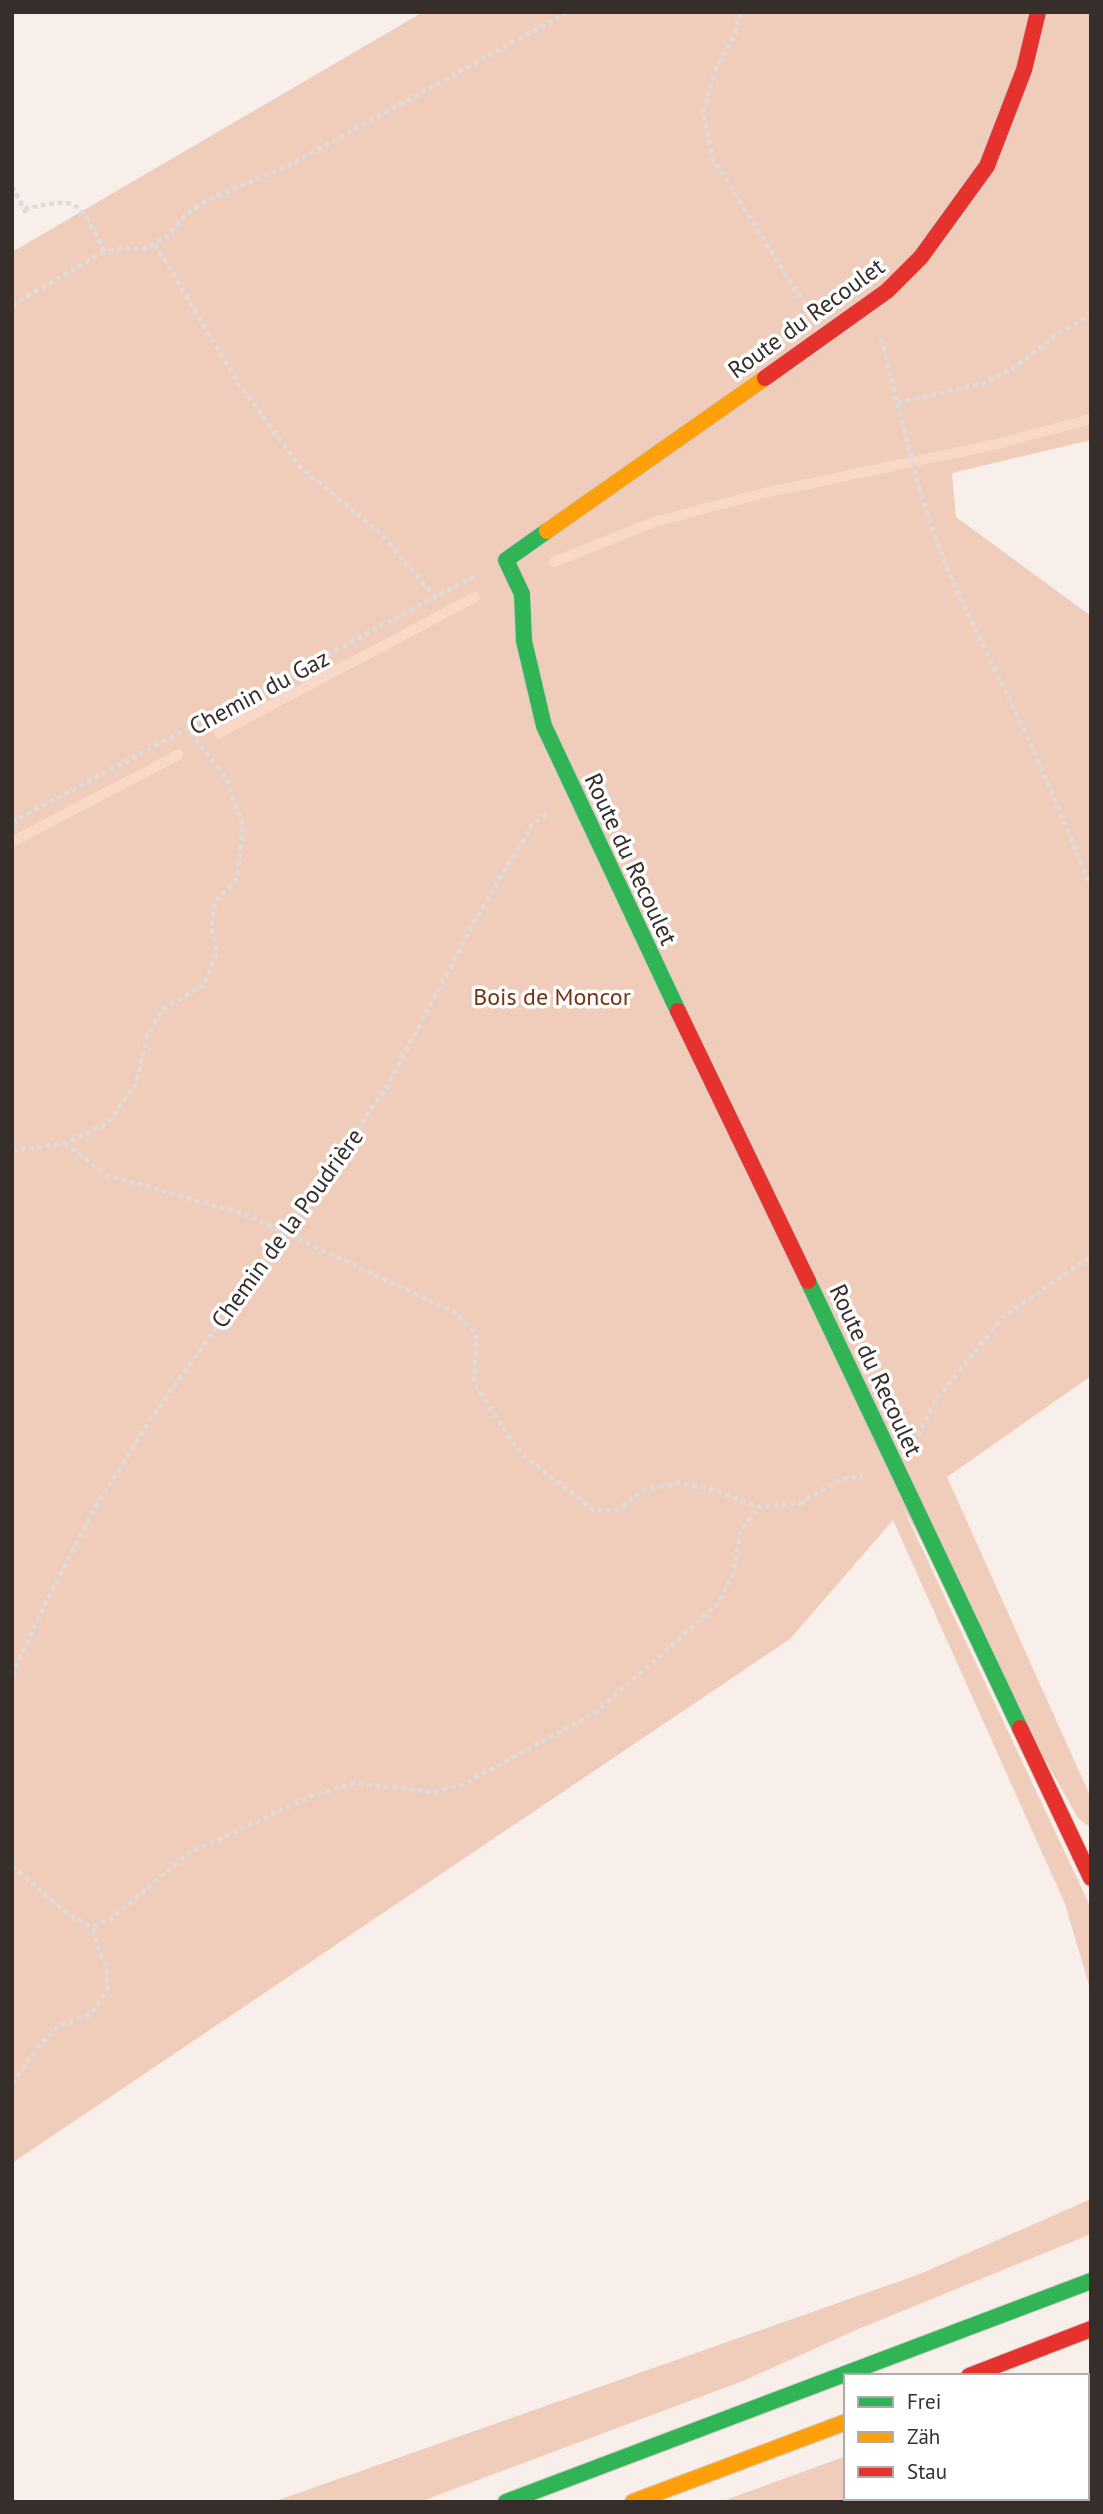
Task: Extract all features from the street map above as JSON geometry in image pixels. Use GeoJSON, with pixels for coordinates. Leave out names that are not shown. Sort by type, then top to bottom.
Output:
{"type":"FeatureCollection","features":[{"type":"Feature","properties":{"kind":"main road","name":"Route du Recoulet"},"geometry":{"type":"LineString","coordinates":[[1038,12],[1024,70],[986,166],[922,257],[887,291],[867,306],[506,560],[522,594],[524,641],[544,726],[1091,1878]]}},
{"type":"Feature","properties":{"kind":"main road"},"geometry":{"type":"LineString","coordinates":[[845,2374],[1091,2281]]}},
{"type":"Feature","properties":{"kind":"main road"},"geometry":{"type":"LineString","coordinates":[[974,2374],[1091,2329]]}},
{"type":"Feature","properties":{"kind":"main road"},"geometry":{"type":"LineString","coordinates":[[506,2502],[844,2374]]}},
{"type":"Feature","properties":{"kind":"main road"},"geometry":{"type":"LineString","coordinates":[[633,2502],[844,2423]]}},
{"type":"Feature","properties":{"kind":"path"},"geometry":{"type":"LineString","coordinates":[[12,305],[100,254],[121,249],[145,249],[155,244],[168,236],[184,216],[207,200],[288,166],[568,12]]}},
{"type":"Feature","properties":{"kind":"path"},"geometry":{"type":"LineString","coordinates":[[740,12],[735,34],[715,71],[703,112],[713,159],[824,335]]}},
{"type":"Feature","properties":{"kind":"path"},"geometry":{"type":"LineString","coordinates":[[12,186],[25,211],[55,202],[70,202],[80,207],[106,253]]}},
{"type":"Feature","properties":{"kind":"path"},"geometry":{"type":"LineString","coordinates":[[155,244],[238,383],[301,468],[380,533],[436,598]]}},
{"type":"Feature","properties":{"kind":"path"},"geometry":{"type":"LineString","coordinates":[[867,306],[880,333],[910,452],[944,560],[1064,819],[1091,888]]}},
{"type":"Feature","properties":{"kind":"path"},"geometry":{"type":"LineString","coordinates":[[898,403],[987,382],[1014,367],[1059,333],[1091,314]]}},
{"type":"Feature","properties":{"kind":"path","name":"Chemin du Gaz"},"geometry":{"type":"LineString","coordinates":[[12,822],[506,560]]}},
{"type":"Feature","properties":{"kind":"path"},"geometry":{"type":"LineString","coordinates":[[12,1151],[65,1143],[108,1123],[136,1084],[147,1036],[163,1009],[204,985],[217,952],[211,926],[215,902],[237,878],[243,826],[226,778],[188,730]]}},
{"type":"Feature","properties":{"kind":"path","name":"Chemin de la Poudrière"},"geometry":{"type":"LineString","coordinates":[[12,1675],[94,1510],[148,1423],[385,1090],[474,922],[532,825],[573,790]]}},
{"type":"Feature","properties":{"kind":"path"},"geometry":{"type":"LineString","coordinates":[[65,1143],[106,1175],[245,1214],[454,1312],[476,1333],[474,1383],[520,1453],[594,1510],[617,1510],[644,1490],[678,1483],[714,1490],[760,1507],[800,1503],[840,1479],[897,1469],[905,1461],[937,1398],[1003,1317],[1091,1254]]}},
{"type":"Feature","properties":{"kind":"path"},"geometry":{"type":"LineString","coordinates":[[13,1866],[72,1917],[93,1927],[111,1919],[189,1853],[314,1795],[355,1783],[433,1792],[464,1784],[595,1713],[717,1605],[733,1575],[741,1529],[760,1507]]}},
{"type":"Feature","properties":{"kind":"path"},"geometry":{"type":"LineString","coordinates":[[12,2083],[42,2042],[60,2026],[91,2014],[107,1990],[107,1967],[99,1952],[93,1927]]}},
{"type":"Feature","properties":{"kind":"green space","name":"Bois de Moncor"},"geometry":{"type":"Polygon","coordinates":[[[423,12],[1091,12],[1091,440],[952,473],[956,517],[1091,616],[1091,1376],[947,1477],[1091,1798],[1091,1828],[1078,1818],[902,1506],[1091,1908],[1091,1992],[1065,1904],[893,1520],[790,1639],[12,2163],[12,252],[423,12]]]}},
{"type":"Feature","properties":{"kind":"green space"},"geometry":{"type":"Polygon","coordinates":[[[1091,2199],[1091,2234],[856,2330],[743,2381],[419,2502],[273,2502],[920,2274],[1091,2199]]]}},
{"type":"Feature","properties":{"kind":"green space"},"geometry":{"type":"Polygon","coordinates":[[[1091,2373],[1091,2502],[720,2502],[844,2457],[844,2500],[1089,2500],[1088,2374],[1091,2373]]]}},
{"type":"Feature","properties":{"kind":"waterway"},"geometry":{"type":"LineString","coordinates":[[554,562],[654,522],[760,494],[997,444],[1091,419]]}},
{"type":"Feature","properties":{"kind":"waterway"},"geometry":{"type":"LineString","coordinates":[[219,733],[475,597]]}},
{"type":"Feature","properties":{"kind":"waterway"},"geometry":{"type":"LineString","coordinates":[[12,842],[178,755]]}},
{"type":"Feature","properties":{"kind":"traffic: fast"},"geometry":{"type":"LineString","coordinates":[[547,531],[506,560],[522,594],[524,641],[544,726],[678,1011]]}},
{"type":"Feature","properties":{"kind":"traffic: fast"},"geometry":{"type":"LineString","coordinates":[[808,1281],[1020,1728]]}},
{"type":"Feature","properties":{"kind":"traffic: fast"},"geometry":{"type":"LineString","coordinates":[[845,2374],[1091,2281]]}},
{"type":"Feature","properties":{"kind":"traffic: fast"},"geometry":{"type":"LineString","coordinates":[[506,2502],[844,2374]]}},
{"type":"Feature","properties":{"kind":"traffic: slow"},"geometry":{"type":"LineString","coordinates":[[547,531],[765,378]]}},
{"type":"Feature","properties":{"kind":"traffic: slow"},"geometry":{"type":"LineString","coordinates":[[633,2502],[844,2423]]}},
{"type":"Feature","properties":{"kind":"traffic: jam"},"geometry":{"type":"LineString","coordinates":[[765,378],[887,291],[921,257],[987,166],[1024,70],[1038,12]]}},
{"type":"Feature","properties":{"kind":"traffic: jam"},"geometry":{"type":"LineString","coordinates":[[678,1011],[808,1281]]}},
{"type":"Feature","properties":{"kind":"traffic: jam"},"geometry":{"type":"LineString","coordinates":[[1020,1728],[1091,1878]]}},
{"type":"Feature","properties":{"kind":"traffic: jam"},"geometry":{"type":"LineString","coordinates":[[974,2374],[1091,2329]]}}]}
